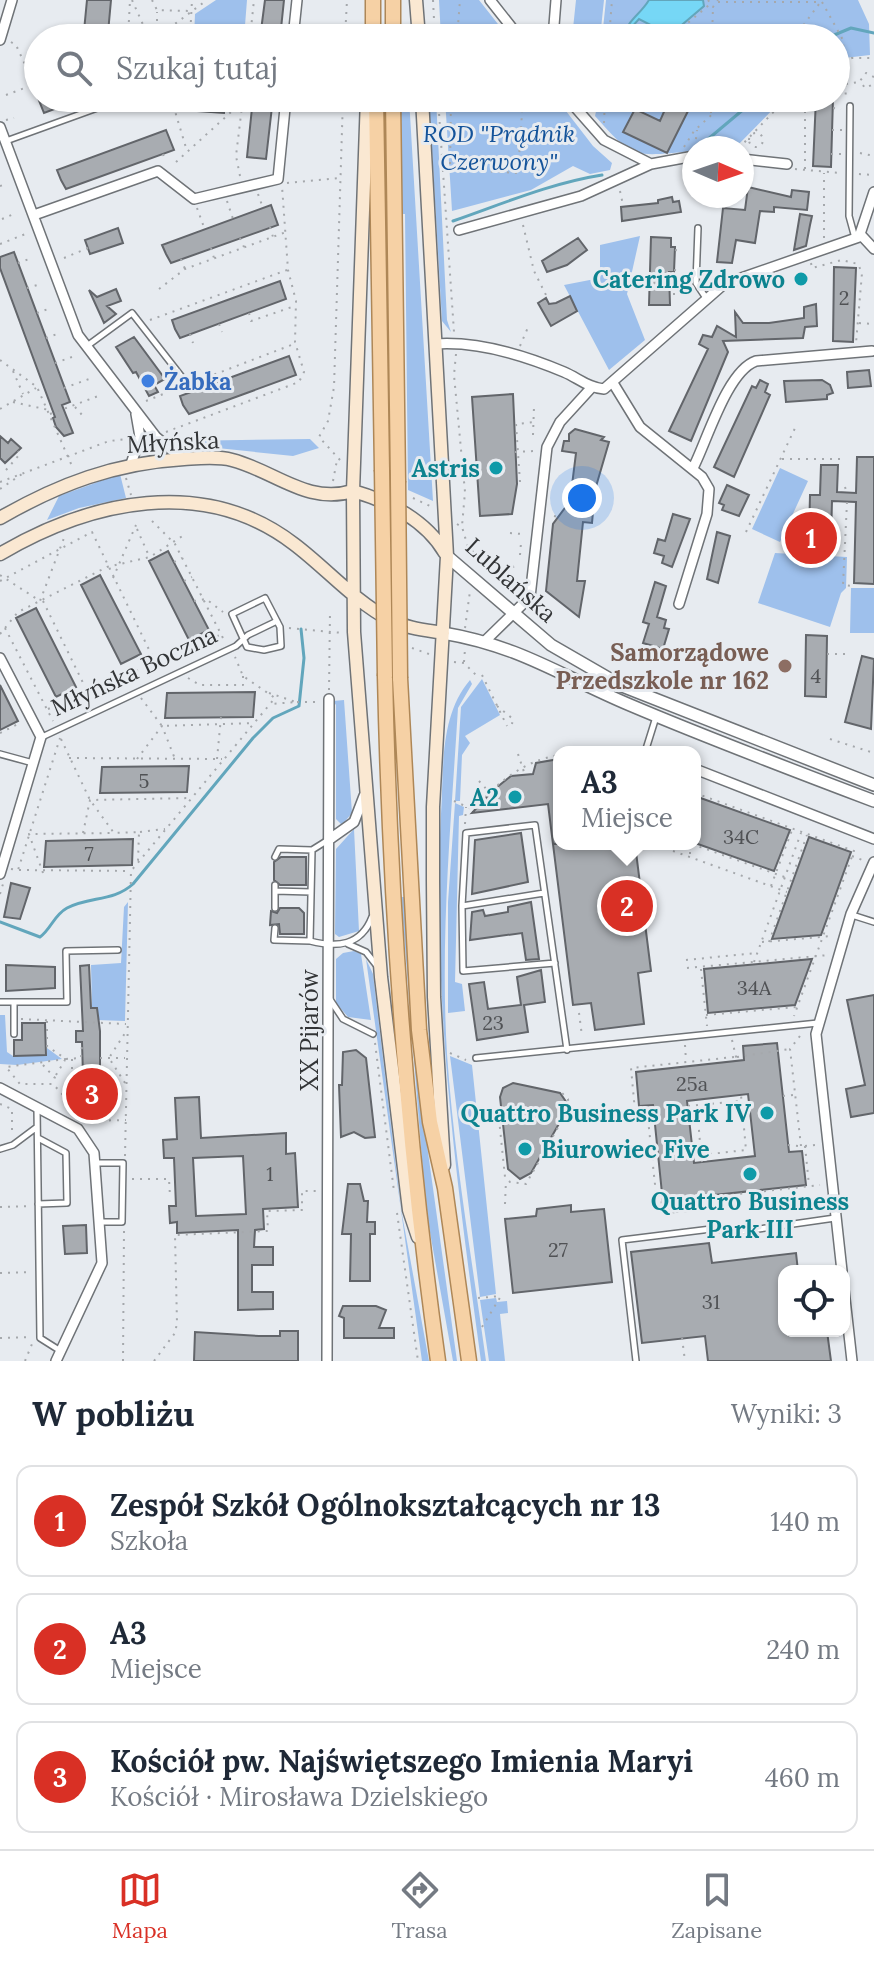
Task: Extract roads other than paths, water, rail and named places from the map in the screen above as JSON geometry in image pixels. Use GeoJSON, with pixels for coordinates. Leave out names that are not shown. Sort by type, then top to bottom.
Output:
{"type":"FeatureCollection","features":[{"type":"Feature","properties":{"kind":"main road"},"geometry":{"type":"LineString","coordinates":[[372,24],[373,0]]}},
{"type":"Feature","properties":{"kind":"main road"},"geometry":{"type":"LineString","coordinates":[[393,0],[393,24]]}},
{"type":"Feature","properties":{"kind":"main road"},"geometry":{"type":"LineString","coordinates":[[416,0],[418,24]]}},
{"type":"Feature","properties":{"kind":"main road"},"geometry":{"type":"LineString","coordinates":[[367,112],[353,491],[353,594],[381,977],[409,1210],[422,1252]]}},
{"type":"Feature","properties":{"kind":"main road"},"geometry":{"type":"LineString","coordinates":[[377,112],[387,213],[398,481],[391,847],[422,1252],[438,1361]]}},
{"type":"Feature","properties":{"kind":"main road"},"geometry":{"type":"LineString","coordinates":[[392,112],[382,470],[392,677],[419,1030],[430,1122],[445,1188],[469,1361]]}},
{"type":"Feature","properties":{"kind":"main road","name":"Lublańska"},"geometry":{"type":"LineString","coordinates":[[423,112],[447,556]]}},
{"type":"Feature","properties":{"kind":"main road","name":"Młyńska"},"geometry":{"type":"LineString","coordinates":[[0,518],[62,485],[183,459],[237,461],[314,494],[332,496],[353,491]]}},
{"type":"Feature","properties":{"kind":"main road"},"geometry":{"type":"LineString","coordinates":[[353,491],[387,502],[408,516],[432,536],[447,556],[433,807],[432,921],[445,1188]]}},
{"type":"Feature","properties":{"kind":"main road"},"geometry":{"type":"LineString","coordinates":[[0,554],[44,529],[98,510],[150,502],[192,503],[239,514],[278,533],[391,621],[443,633]]}},
{"type":"Feature","properties":{"kind":"street"},"geometry":{"type":"LineString","coordinates":[[294,24],[297,0]]}},
{"type":"Feature","properties":{"kind":"street"},"geometry":{"type":"LineString","coordinates":[[490,0],[509,24]]}},
{"type":"Feature","properties":{"kind":"street"},"geometry":{"type":"LineString","coordinates":[[554,24],[556,0]]}},
{"type":"Feature","properties":{"kind":"street"},"geometry":{"type":"LineString","coordinates":[[3,40],[7,2]]}},
{"type":"Feature","properties":{"kind":"street"},"geometry":{"type":"LineString","coordinates":[[34,215],[158,171],[194,199],[280,181],[285,112]]}},
{"type":"Feature","properties":{"kind":"street"},"geometry":{"type":"LineString","coordinates":[[579,112],[604,140],[651,164]]}},
{"type":"Feature","properties":{"kind":"street"},"geometry":{"type":"LineString","coordinates":[[3,124],[5,141],[69,315],[85,347],[165,447],[183,459]]}},
{"type":"Feature","properties":{"kind":"street"},"geometry":{"type":"LineString","coordinates":[[459,230],[581,196],[651,164],[682,156]]}},
{"type":"Feature","properties":{"kind":"street"},"geometry":{"type":"LineString","coordinates":[[754,161],[789,166]]}},
{"type":"Feature","properties":{"kind":"street"},"geometry":{"type":"LineString","coordinates":[[874,192],[864,231],[874,249]]}},
{"type":"Feature","properties":{"kind":"street"},"geometry":{"type":"LineString","coordinates":[[435,344],[461,343],[503,354],[556,369],[592,387],[604,389],[706,298],[730,281],[864,231]]}},
{"type":"Feature","properties":{"kind":"street"},"geometry":{"type":"LineString","coordinates":[[693,468],[735,378],[746,365],[756,361],[872,351]]}},
{"type":"Feature","properties":{"kind":"street"},"geometry":{"type":"LineString","coordinates":[[613,383],[640,427],[693,468],[707,484],[709,505],[679,604]]}},
{"type":"Feature","properties":{"kind":"street"},"geometry":{"type":"LineString","coordinates":[[485,641],[530,597],[547,447],[560,422],[592,387]]}},
{"type":"Feature","properties":{"kind":"street"},"geometry":{"type":"LineString","coordinates":[[128,469],[140,437],[135,411]]}},
{"type":"Feature","properties":{"kind":"street","name":"Lublańska"},"geometry":{"type":"LineString","coordinates":[[447,556],[551,645],[622,686],[874,785]]}},
{"type":"Feature","properties":{"kind":"street","name":"Lublańska"},"geometry":{"type":"LineString","coordinates":[[443,633],[485,641],[538,659],[656,716],[874,801]]}},
{"type":"Feature","properties":{"kind":"street","name":"Młyńska Boczna"},"geometry":{"type":"LineString","coordinates":[[0,658],[41,737],[1,871]]}},
{"type":"Feature","properties":{"kind":"street","name":"XX Pijarów"},"geometry":{"type":"LineString","coordinates":[[327,1361],[329,699]]}},
{"type":"Feature","properties":{"kind":"street"},"geometry":{"type":"LineString","coordinates":[[701,771],[874,839]]}},
{"type":"Feature","properties":{"kind":"street"},"geometry":{"type":"LineString","coordinates":[[330,839],[356,818],[365,777]]}},
{"type":"Feature","properties":{"kind":"street"},"geometry":{"type":"LineString","coordinates":[[841,1265],[816,1034],[851,914],[870,862]]}},
{"type":"Feature","properties":{"kind":"street"},"geometry":{"type":"LineString","coordinates":[[0,1088],[78,1129],[89,1141],[96,1163],[102,1263],[58,1356]]}},
{"type":"Feature","properties":{"kind":"street"},"geometry":{"type":"LineString","coordinates":[[849,1337],[852,1361]]}},
{"type":"Feature","properties":{"kind":"lane"},"geometry":{"type":"LineString","coordinates":[[5,141],[86,112]]}},
{"type":"Feature","properties":{"kind":"lane"},"geometry":{"type":"LineString","coordinates":[[850,112],[850,225],[864,231]]}},
{"type":"Feature","properties":{"kind":"lane"},"geometry":{"type":"LineString","coordinates":[[698,228],[696,283],[706,298]]}},
{"type":"Feature","properties":{"kind":"lane"},"geometry":{"type":"LineString","coordinates":[[85,347],[132,313],[185,381]]}},
{"type":"Feature","properties":{"kind":"lane"},"geometry":{"type":"LineString","coordinates":[[265,598],[279,624],[281,646],[256,649],[247,647],[232,614],[265,598]]}},
{"type":"Feature","properties":{"kind":"lane","name":"Młyńska Boczna"},"geometry":{"type":"LineString","coordinates":[[41,737],[102,707],[138,694],[145,687],[180,674],[243,639],[279,624]]}},
{"type":"Feature","properties":{"kind":"lane"},"geometry":{"type":"LineString","coordinates":[[647,746],[656,716]]}},
{"type":"Feature","properties":{"kind":"lane"},"geometry":{"type":"LineString","coordinates":[[0,754],[34,763]]}},
{"type":"Feature","properties":{"kind":"lane"},"geometry":{"type":"LineString","coordinates":[[555,963],[463,971],[462,906],[466,833],[535,825],[544,893],[555,963],[567,1050]]}},
{"type":"Feature","properties":{"kind":"lane"},"geometry":{"type":"LineString","coordinates":[[275,857],[279,849],[292,854],[307,853],[330,839]]}},
{"type":"Feature","properties":{"kind":"lane"},"geometry":{"type":"LineString","coordinates":[[307,853],[310,941]]}},
{"type":"Feature","properties":{"kind":"lane"},"geometry":{"type":"LineString","coordinates":[[275,908],[275,888],[307,889]]}},
{"type":"Feature","properties":{"kind":"lane"},"geometry":{"type":"LineString","coordinates":[[462,906],[544,893]]}},
{"type":"Feature","properties":{"kind":"lane"},"geometry":{"type":"LineString","coordinates":[[275,928],[274,940],[310,941],[329,946],[347,944],[368,927],[375,900]]}},
{"type":"Feature","properties":{"kind":"lane"},"geometry":{"type":"LineString","coordinates":[[851,914],[874,922]]}},
{"type":"Feature","properties":{"kind":"lane"},"geometry":{"type":"LineString","coordinates":[[347,944],[370,956],[381,977]]}},
{"type":"Feature","properties":{"kind":"lane"},"geometry":{"type":"LineString","coordinates":[[0,1002],[67,1002],[66,951],[118,950]]}},
{"type":"Feature","properties":{"kind":"lane"},"geometry":{"type":"LineString","coordinates":[[329,998],[343,1019],[373,1034]]}},
{"type":"Feature","properties":{"kind":"lane"},"geometry":{"type":"LineString","coordinates":[[14,1002],[14,1034]]}},
{"type":"Feature","properties":{"kind":"lane"},"geometry":{"type":"LineString","coordinates":[[476,1061],[819,1023]]}},
{"type":"Feature","properties":{"kind":"lane"},"geometry":{"type":"LineString","coordinates":[[37,1106],[40,1337],[58,1356]]}},
{"type":"Feature","properties":{"kind":"lane"},"geometry":{"type":"LineString","coordinates":[[0,1149],[38,1126]]}},
{"type":"Feature","properties":{"kind":"lane"},"geometry":{"type":"LineString","coordinates":[[38,1138],[66,1153],[67,1203],[38,1204]]}},
{"type":"Feature","properties":{"kind":"lane"},"geometry":{"type":"LineString","coordinates":[[96,1163],[124,1165],[123,1220],[101,1222]]}},
{"type":"Feature","properties":{"kind":"lane"},"geometry":{"type":"LineString","coordinates":[[636,1361],[622,1240],[711,1229],[738,1232],[835,1218]]}},
{"type":"Feature","properties":{"kind":"waterway"},"geometry":{"type":"LineString","coordinates":[[850,28],[874,33]]}},
{"type":"Feature","properties":{"kind":"waterway"},"geometry":{"type":"LineString","coordinates":[[712,136],[740,112]]}},
{"type":"Feature","properties":{"kind":"waterway"},"geometry":{"type":"LineString","coordinates":[[453,221],[545,189],[602,175]]}},
{"type":"Feature","properties":{"kind":"waterway"},"geometry":{"type":"LineString","coordinates":[[0,922],[40,937],[67,908],[117,894],[133,884],[253,738],[273,718],[299,706],[304,658],[301,629]]}},
{"type":"Feature","properties":{"kind":"place","name":"Catering Zdrowo"},"geometry":{"type":"Point","coordinates":[801,279]}},
{"type":"Feature","properties":{"kind":"place","name":"Żabka"},"geometry":{"type":"Point","coordinates":[148,381]}},
{"type":"Feature","properties":{"kind":"place","name":"Astris"},"geometry":{"type":"Point","coordinates":[496,468]}},
{"type":"Feature","properties":{"kind":"place","name":"Zespół Szkół Ogólnokształcących nr 13"},"geometry":{"type":"Point","coordinates":[811,538]}},
{"type":"Feature","properties":{"kind":"place","name":"Samorządowe Przedszkole nr 162"},"geometry":{"type":"Point","coordinates":[785,666]}},
{"type":"Feature","properties":{"kind":"place","name":"A2"},"geometry":{"type":"Point","coordinates":[515,797]}},
{"type":"Feature","properties":{"kind":"place","name":"A3"},"geometry":{"type":"Point","coordinates":[627,906]}},
{"type":"Feature","properties":{"kind":"place","name":"Kościół pw. Najświętszego Imienia Maryi"},"geometry":{"type":"Point","coordinates":[92,1094]}},
{"type":"Feature","properties":{"kind":"place","name":"Quattro Business Park IV"},"geometry":{"type":"Point","coordinates":[767,1113]}},
{"type":"Feature","properties":{"kind":"place","name":"Biurowiec Five"},"geometry":{"type":"Point","coordinates":[525,1149]}},
{"type":"Feature","properties":{"kind":"place","name":"Quattro Business Park III"},"geometry":{"type":"Point","coordinates":[750,1174]}},
{"type":"Feature","properties":{"kind":"park label","name":"ROD \"Prądnik Czerwony\""},"geometry":{"type":"Point","coordinates":[499,147]}}]}
